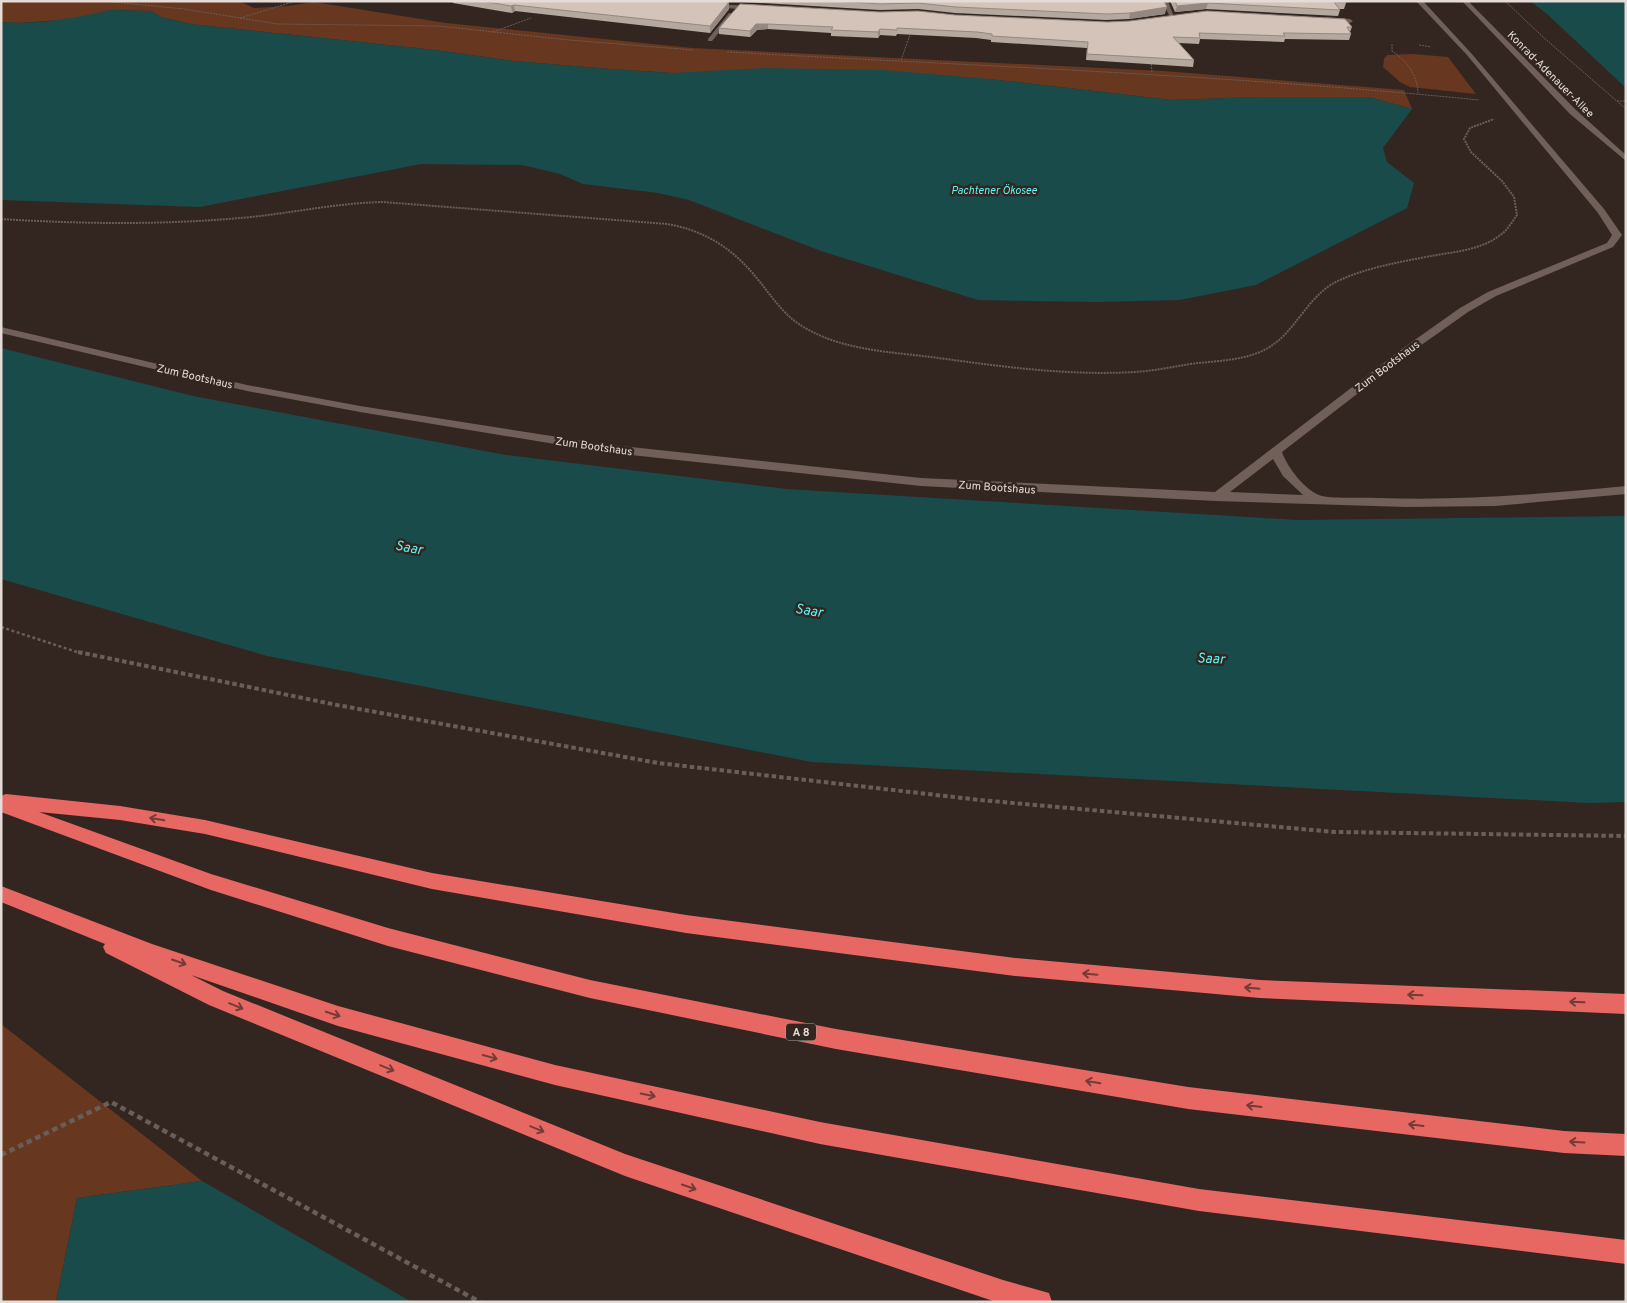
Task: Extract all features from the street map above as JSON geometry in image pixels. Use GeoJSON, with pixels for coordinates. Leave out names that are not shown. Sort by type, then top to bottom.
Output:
{"type":"FeatureCollection","features":[{"type":"Feature","properties":{"kind":"highway"},"geometry":{"type":"LineString","coordinates":[[1,801],[120,813],[205,827],[432,881],[686,924],[1015,967],[1260,989],[1626,1004]]}},
{"type":"Feature","properties":{"kind":"highway","name":"A 8"},"geometry":{"type":"LineString","coordinates":[[1,805],[211,882],[388,937],[590,989],[836,1039],[1188,1098],[1564,1142],[1626,1145]]}},
{"type":"Feature","properties":{"kind":"highway"},"geometry":{"type":"LineString","coordinates":[[10,898],[151,953],[338,1016],[555,1075],[630,1092],[820,1133],[1199,1200],[1626,1252]]}},
{"type":"Feature","properties":{"kind":"highway"},"geometry":{"type":"LineString","coordinates":[[10,898],[216,998],[625,1165],[1003,1292],[1040,1302]]}},
{"type":"Feature","properties":{"kind":"street"},"geometry":{"type":"LineString","coordinates":[[710,40],[741,1]]}},
{"type":"Feature","properties":{"kind":"street"},"geometry":{"type":"LineString","coordinates":[[1165,1],[1172,16]]}},
{"type":"Feature","properties":{"kind":"street","name":"Zum Bootshaus"},"geometry":{"type":"LineString","coordinates":[[1,330],[247,388],[472,428],[603,448],[921,482],[1216,497],[1406,351],[1464,310],[1492,294],[1610,245],[1617,235],[1614,228],[1432,12],[1419,1]]}},
{"type":"Feature","properties":{"kind":"street","name":"Konrad-Adenauer-Allee"},"geometry":{"type":"LineString","coordinates":[[1465,1],[1573,112],[1626,159]]}},
{"type":"Feature","properties":{"kind":"street"},"geometry":{"type":"LineString","coordinates":[[706,6],[766,9]]}},
{"type":"Feature","properties":{"kind":"street"},"geometry":{"type":"LineString","coordinates":[[1165,18],[1180,15]]}},
{"type":"Feature","properties":{"kind":"street"},"geometry":{"type":"LineString","coordinates":[[1322,19],[1350,21]]}},
{"type":"Feature","properties":{"kind":"street"},"geometry":{"type":"LineString","coordinates":[[1276,451],[1278,462],[1290,477],[1306,492],[1319,500]]}},
{"type":"Feature","properties":{"kind":"street"},"geometry":{"type":"LineString","coordinates":[[1216,497],[1406,503],[1495,502],[1626,490]]}},
{"type":"Feature","properties":{"kind":"path"},"geometry":{"type":"LineString","coordinates":[[102,1],[184,9],[237,19],[278,24],[438,26],[700,51]]}},
{"type":"Feature","properties":{"kind":"path"},"geometry":{"type":"LineString","coordinates":[[237,19],[296,1]]}},
{"type":"Feature","properties":{"kind":"path"},"geometry":{"type":"LineString","coordinates":[[1505,1],[1543,37],[1626,109]]}},
{"type":"Feature","properties":{"kind":"path"},"geometry":{"type":"LineString","coordinates":[[493,32],[531,18]]}},
{"type":"Feature","properties":{"kind":"path"},"geometry":{"type":"LineString","coordinates":[[901,60],[912,29]]}},
{"type":"Feature","properties":{"kind":"path"},"geometry":{"type":"LineString","coordinates":[[1392,44],[1392,51],[1401,57],[1415,75],[1419,84],[1418,93]]}},
{"type":"Feature","properties":{"kind":"path"},"geometry":{"type":"LineString","coordinates":[[720,52],[1152,73],[1418,93],[1509,103]]}},
{"type":"Feature","properties":{"kind":"path"},"geometry":{"type":"LineString","coordinates":[[1152,61],[1152,73]]}},
{"type":"Feature","properties":{"kind":"path"},"geometry":{"type":"LineString","coordinates":[[1616,101],[1626,101]]}},
{"type":"Feature","properties":{"kind":"path"},"geometry":{"type":"LineString","coordinates":[[1,219],[49,222],[175,222],[276,215],[334,204],[373,201],[408,202],[483,211],[609,218],[673,225],[692,229],[725,245],[755,276],[780,310],[798,324],[830,339],[867,349],[1021,370],[1132,372],[1244,358],[1269,348],[1284,337],[1319,294],[1334,282],[1375,267],[1463,250],[1497,238],[1509,230],[1517,218],[1516,199],[1497,175],[1469,150],[1465,145],[1464,136],[1467,130],[1478,123],[1518,114]]}},
{"type":"Feature","properties":{"kind":"path"},"geometry":{"type":"LineString","coordinates":[[1,627],[80,653],[337,705],[658,763],[980,800],[1335,832],[1626,836]]}},
{"type":"Feature","properties":{"kind":"path"},"geometry":{"type":"LineString","coordinates":[[1,1155],[111,1102],[480,1302]]}},
{"type":"Feature","properties":{"kind":"shaded area"},"geometry":{"type":"Polygon","coordinates":[[[1,1],[239,1],[254,8],[314,2],[446,23],[692,48],[1163,71],[1404,90],[1412,109],[1369,97],[1259,97],[1172,100],[989,79],[672,73],[610,69],[513,61],[435,50],[190,24],[161,17],[151,11],[111,10],[75,19],[19,23],[1,22],[1,1]]]}},
{"type":"Feature","properties":{"kind":"shaded area"},"geometry":{"type":"Polygon","coordinates":[[[1413,54],[1448,57],[1476,94],[1410,87],[1400,82],[1383,67],[1384,59],[1387,55],[1413,54]]]}},
{"type":"Feature","properties":{"kind":"shaded area"},"geometry":{"type":"Polygon","coordinates":[[[1,1024],[202,1181],[77,1198],[56,1302],[1,1302],[1,1024]]]}},
{"type":"Feature","properties":{"kind":"water"},"geometry":{"type":"Polygon","coordinates":[[[1530,1],[1626,1],[1626,88],[1547,14],[1530,1]]]}},
{"type":"Feature","properties":{"kind":"water","name":"Pachtener Ökosee"},"geometry":{"type":"Polygon","coordinates":[[[111,10],[151,11],[161,17],[190,24],[435,50],[513,61],[610,69],[672,73],[764,68],[885,70],[989,79],[1172,100],[1259,97],[1369,97],[1412,109],[1383,148],[1387,162],[1414,183],[1407,208],[1256,285],[1179,300],[1096,302],[978,300],[821,251],[689,200],[658,193],[583,184],[560,174],[522,165],[421,164],[200,207],[1,200],[1,22],[43,22],[111,10]]]}},
{"type":"Feature","properties":{"kind":"water","name":"Saar"},"geometry":{"type":"Polygon","coordinates":[[[1,348],[193,396],[506,455],[786,489],[1297,520],[1626,516],[1626,802],[1588,803],[812,762],[267,656],[1,579],[1,348]]]}},
{"type":"Feature","properties":{"kind":"water"},"geometry":{"type":"Polygon","coordinates":[[[202,1181],[412,1302],[56,1302],[77,1198],[202,1181]]]}},
{"type":"Feature","properties":{"kind":"building"},"geometry":{"type":"Polygon","coordinates":[[[482,1],[729,2],[710,26],[511,6],[482,1]]]}},
{"type":"Feature","properties":{"kind":"building"},"geometry":{"type":"Polygon","coordinates":[[[838,1],[1164,1],[1167,7],[1130,13],[1107,14],[956,7],[918,3],[880,4],[838,1]]]}},
{"type":"Feature","properties":{"kind":"building"},"geometry":{"type":"Polygon","coordinates":[[[1175,1],[1345,1],[1346,3],[1334,2],[1340,10],[1208,3],[1177,6],[1175,1]]]}},
{"type":"Feature","properties":{"kind":"building"},"geometry":{"type":"Polygon","coordinates":[[[740,4],[880,12],[918,11],[955,15],[1107,22],[1130,21],[1207,11],[1345,19],[1352,27],[1347,27],[1351,34],[1283,33],[1285,36],[1199,33],[1200,38],[1173,37],[1194,60],[1087,54],[1088,42],[992,36],[992,34],[977,32],[897,28],[897,30],[880,29],[878,32],[831,30],[833,27],[768,24],[756,24],[750,31],[719,28],[740,4]]]}}]}
